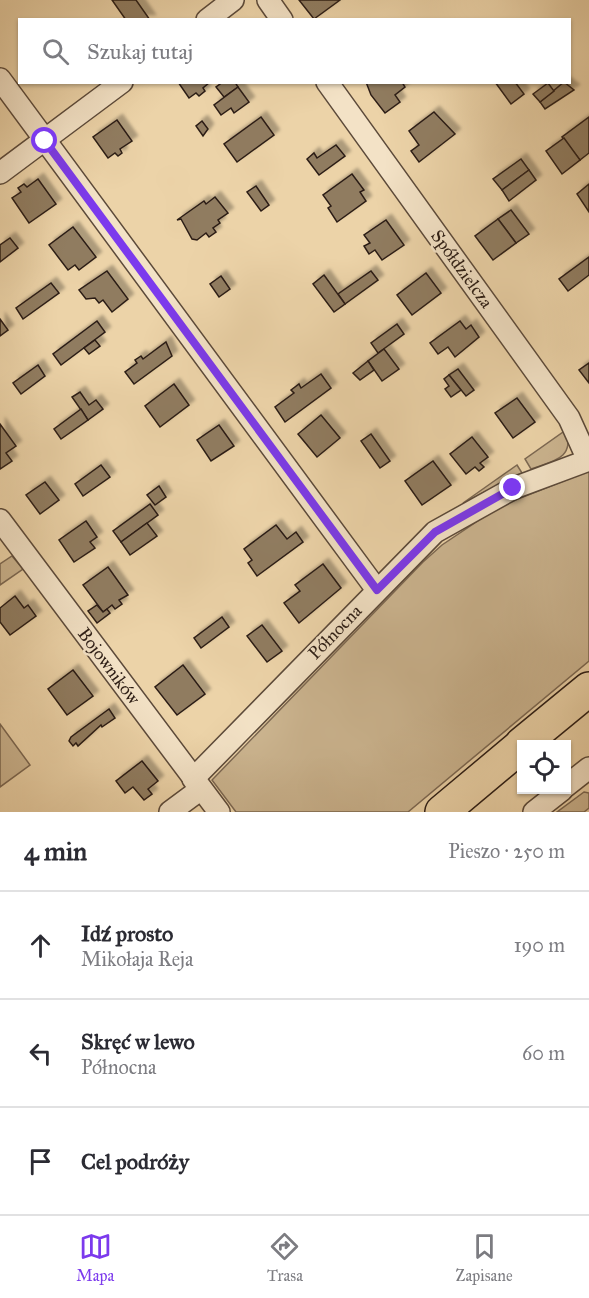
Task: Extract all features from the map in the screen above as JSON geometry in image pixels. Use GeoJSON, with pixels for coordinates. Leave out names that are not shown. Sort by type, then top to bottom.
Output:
{"type":"FeatureCollection","features":[{"type":"Feature","properties":{"kind":"main road"},"geometry":{"type":"LineString","coordinates":[[528,740],[589,689]]}},
{"type":"Feature","properties":{"kind":"main road"},"geometry":{"type":"LineString","coordinates":[[442,812],[517,749]]}},
{"type":"Feature","properties":{"kind":"street"},"geometry":{"type":"LineString","coordinates":[[210,18],[233,0]]}},
{"type":"Feature","properties":{"kind":"street"},"geometry":{"type":"LineString","coordinates":[[268,0],[281,18]]}},
{"type":"Feature","properties":{"kind":"street"},"geometry":{"type":"LineString","coordinates":[[0,79],[377,590]]}},
{"type":"Feature","properties":{"kind":"street"},"geometry":{"type":"LineString","coordinates":[[0,173],[120,84]]}},
{"type":"Feature","properties":{"kind":"street","name":"Spółdzielcza"},"geometry":{"type":"LineString","coordinates":[[328,84],[569,418],[589,460]]}},
{"type":"Feature","properties":{"kind":"street","name":"Północna"},"geometry":{"type":"LineString","coordinates":[[170,812],[377,590],[435,532],[513,488],[589,460]]}},
{"type":"Feature","properties":{"kind":"street","name":"Bojowników"},"geometry":{"type":"LineString","coordinates":[[0,520],[219,812]]}},
{"type":"Feature","properties":{"kind":"street"},"geometry":{"type":"LineString","coordinates":[[571,783],[589,768]]}},
{"type":"Feature","properties":{"kind":"street"},"geometry":{"type":"LineString","coordinates":[[534,812],[556,794]]}},
{"type":"Feature","properties":{"kind":"shaded area"},"geometry":{"type":"Polygon","coordinates":[[[566,430],[568,440],[565,453],[554,461],[531,469],[525,459],[566,430]]]}},
{"type":"Feature","properties":{"kind":"shaded area"},"geometry":{"type":"Polygon","coordinates":[[[517,465],[522,473],[463,503],[517,465]]]}},
{"type":"Feature","properties":{"kind":"shaded area"},"geometry":{"type":"Polygon","coordinates":[[[589,471],[589,661],[408,812],[236,812],[212,780],[423,562],[442,545],[500,506],[589,471]]]}},
{"type":"Feature","properties":{"kind":"shaded area"},"geometry":{"type":"Polygon","coordinates":[[[12,556],[23,569],[0,585],[0,564],[12,556]]]}},
{"type":"Feature","properties":{"kind":"shaded area"},"geometry":{"type":"Polygon","coordinates":[[[0,724],[30,765],[0,787],[0,724]]]}},
{"type":"Feature","properties":{"kind":"shaded area"},"geometry":{"type":"Polygon","coordinates":[[[584,792],[589,793],[589,808],[584,812],[557,812],[584,792]]]}},
{"type":"Feature","properties":{"kind":"building"},"geometry":{"type":"Polygon","coordinates":[[[112,0],[136,0],[149,18],[125,18],[112,0]]]}},
{"type":"Feature","properties":{"kind":"building"},"geometry":{"type":"Polygon","coordinates":[[[299,0],[340,0],[315,18],[299,0]]]}},
{"type":"Feature","properties":{"kind":"building"},"geometry":{"type":"Polygon","coordinates":[[[179,84],[208,84],[203,88],[205,91],[199,96],[196,93],[189,98],[179,84]]]}},
{"type":"Feature","properties":{"kind":"building"},"geometry":{"type":"Polygon","coordinates":[[[220,84],[236,84],[238,87],[224,97],[216,87],[220,84]]]}},
{"type":"Feature","properties":{"kind":"building"},"geometry":{"type":"Polygon","coordinates":[[[367,84],[403,84],[405,87],[395,95],[400,102],[385,113],[371,95],[367,84]]]}},
{"type":"Feature","properties":{"kind":"building"},"geometry":{"type":"Polygon","coordinates":[[[496,84],[516,84],[524,94],[511,104],[496,84]]]}},
{"type":"Feature","properties":{"kind":"building"},"geometry":{"type":"Polygon","coordinates":[[[547,84],[554,91],[540,102],[533,94],[547,84]]]}},
{"type":"Feature","properties":{"kind":"building"},"geometry":{"type":"Polygon","coordinates":[[[562,84],[566,84],[574,90],[545,109],[540,102],[562,84]]]}},
{"type":"Feature","properties":{"kind":"building"},"geometry":{"type":"Polygon","coordinates":[[[238,87],[249,102],[234,113],[231,108],[221,115],[214,105],[238,87]]]}},
{"type":"Feature","properties":{"kind":"building"},"geometry":{"type":"Polygon","coordinates":[[[434,112],[455,134],[419,162],[411,151],[419,145],[409,131],[434,112]]]}},
{"type":"Feature","properties":{"kind":"building"},"geometry":{"type":"Polygon","coordinates":[[[261,117],[274,135],[237,162],[224,144],[261,117]]]}},
{"type":"Feature","properties":{"kind":"building"},"geometry":{"type":"Polygon","coordinates":[[[589,117],[589,153],[580,160],[562,137],[589,117]]]}},
{"type":"Feature","properties":{"kind":"building"},"geometry":{"type":"Polygon","coordinates":[[[117,120],[132,141],[120,149],[122,153],[118,156],[115,153],[108,158],[93,137],[117,120]]]}},
{"type":"Feature","properties":{"kind":"building"},"geometry":{"type":"Polygon","coordinates":[[[202,121],[208,129],[203,136],[196,126],[202,121]]]}},
{"type":"Feature","properties":{"kind":"building"},"geometry":{"type":"Polygon","coordinates":[[[564,138],[580,160],[562,174],[546,151],[564,138]]]}},
{"type":"Feature","properties":{"kind":"building"},"geometry":{"type":"Polygon","coordinates":[[[336,145],[345,156],[319,175],[307,159],[314,153],[317,158],[336,145]]]}},
{"type":"Feature","properties":{"kind":"building"},"geometry":{"type":"Polygon","coordinates":[[[521,159],[529,170],[502,190],[493,179],[521,159]]]}},
{"type":"Feature","properties":{"kind":"building"},"geometry":{"type":"Polygon","coordinates":[[[529,170],[536,180],[509,201],[502,190],[529,170]]]}},
{"type":"Feature","properties":{"kind":"building"},"geometry":{"type":"Polygon","coordinates":[[[352,174],[364,190],[360,192],[366,201],[337,222],[328,208],[331,206],[323,195],[352,174]]]}},
{"type":"Feature","properties":{"kind":"building"},"geometry":{"type":"Polygon","coordinates":[[[38,179],[56,204],[29,223],[12,198],[21,192],[18,188],[24,184],[27,187],[38,179]]]}},
{"type":"Feature","properties":{"kind":"building"},"geometry":{"type":"Polygon","coordinates":[[[589,184],[589,212],[577,194],[589,184]]]}},
{"type":"Feature","properties":{"kind":"building"},"geometry":{"type":"Polygon","coordinates":[[[256,186],[269,205],[261,211],[247,192],[256,186]]]}},
{"type":"Feature","properties":{"kind":"building"},"geometry":{"type":"Polygon","coordinates":[[[215,197],[228,213],[218,220],[220,223],[213,228],[216,232],[209,237],[206,233],[197,240],[192,239],[181,219],[177,220],[204,201],[206,204],[215,197]]]}},
{"type":"Feature","properties":{"kind":"building"},"geometry":{"type":"Polygon","coordinates":[[[511,210],[529,234],[516,243],[498,219],[511,210]]]}},
{"type":"Feature","properties":{"kind":"building"},"geometry":{"type":"Polygon","coordinates":[[[498,219],[516,243],[493,260],[475,236],[498,219]]]}},
{"type":"Feature","properties":{"kind":"building"},"geometry":{"type":"Polygon","coordinates":[[[386,220],[404,245],[382,260],[375,250],[369,254],[364,246],[370,243],[364,235],[386,220]]]}},
{"type":"Feature","properties":{"kind":"building"},"geometry":{"type":"Polygon","coordinates":[[[73,227],[96,257],[79,270],[75,265],[68,270],[49,245],[73,227]]]}},
{"type":"Feature","properties":{"kind":"building"},"geometry":{"type":"Polygon","coordinates":[[[10,238],[18,248],[0,262],[0,245],[10,238]]]}},
{"type":"Feature","properties":{"kind":"building"},"geometry":{"type":"Polygon","coordinates":[[[589,257],[589,275],[568,291],[559,279],[589,257]]]}},
{"type":"Feature","properties":{"kind":"building"},"geometry":{"type":"Polygon","coordinates":[[[107,271],[128,299],[112,312],[103,300],[99,303],[95,298],[86,299],[79,290],[107,271]]]}},
{"type":"Feature","properties":{"kind":"building"},"geometry":{"type":"Polygon","coordinates":[[[371,271],[378,280],[345,304],[338,294],[371,271]]]}},
{"type":"Feature","properties":{"kind":"building"},"geometry":{"type":"Polygon","coordinates":[[[426,273],[441,293],[412,315],[397,295],[426,273]]]}},
{"type":"Feature","properties":{"kind":"building"},"geometry":{"type":"Polygon","coordinates":[[[324,275],[345,304],[334,312],[313,284],[324,275]]]}},
{"type":"Feature","properties":{"kind":"building"},"geometry":{"type":"Polygon","coordinates":[[[221,276],[230,289],[219,297],[210,284],[221,276]]]}},
{"type":"Feature","properties":{"kind":"building"},"geometry":{"type":"Polygon","coordinates":[[[51,283],[59,293],[23,319],[16,308],[51,283]]]}},
{"type":"Feature","properties":{"kind":"building"},"geometry":{"type":"Polygon","coordinates":[[[0,319],[8,330],[0,336],[0,319]]]}},
{"type":"Feature","properties":{"kind":"building"},"geometry":{"type":"Polygon","coordinates":[[[97,321],[105,332],[61,365],[53,354],[97,321]]]}},
{"type":"Feature","properties":{"kind":"building"},"geometry":{"type":"Polygon","coordinates":[[[460,321],[466,329],[471,325],[479,337],[455,357],[448,347],[438,354],[430,343],[460,321]]]}},
{"type":"Feature","properties":{"kind":"building"},"geometry":{"type":"Polygon","coordinates":[[[397,324],[404,334],[378,353],[371,343],[397,324]]]}},
{"type":"Feature","properties":{"kind":"building"},"geometry":{"type":"Polygon","coordinates":[[[95,340],[100,346],[89,354],[84,348],[95,340]]]}},
{"type":"Feature","properties":{"kind":"building"},"geometry":{"type":"Polygon","coordinates":[[[166,342],[172,356],[134,384],[125,372],[137,363],[135,360],[141,356],[143,359],[166,342]]]}},
{"type":"Feature","properties":{"kind":"building"},"geometry":{"type":"Polygon","coordinates":[[[384,349],[399,369],[382,381],[368,361],[384,349]]]}},
{"type":"Feature","properties":{"kind":"building"},"geometry":{"type":"Polygon","coordinates":[[[368,361],[374,370],[360,380],[353,373],[368,361]]]}},
{"type":"Feature","properties":{"kind":"building"},"geometry":{"type":"Polygon","coordinates":[[[589,363],[589,383],[579,370],[589,363]]]}},
{"type":"Feature","properties":{"kind":"building"},"geometry":{"type":"Polygon","coordinates":[[[38,365],[45,376],[21,394],[13,383],[38,365]]]}},
{"type":"Feature","properties":{"kind":"building"},"geometry":{"type":"Polygon","coordinates":[[[458,369],[474,390],[466,396],[449,375],[458,369]]]}},
{"type":"Feature","properties":{"kind":"building"},"geometry":{"type":"Polygon","coordinates":[[[321,374],[331,388],[285,422],[275,407],[294,393],[291,390],[299,384],[301,388],[321,374]]]}},
{"type":"Feature","properties":{"kind":"building"},"geometry":{"type":"Polygon","coordinates":[[[449,375],[461,390],[451,397],[445,389],[449,386],[444,379],[449,375]]]}},
{"type":"Feature","properties":{"kind":"building"},"geometry":{"type":"Polygon","coordinates":[[[174,384],[189,405],[160,427],[145,406],[174,384]]]}},
{"type":"Feature","properties":{"kind":"building"},"geometry":{"type":"Polygon","coordinates":[[[80,392],[89,405],[96,400],[103,409],[88,420],[72,397],[80,392]]]}},
{"type":"Feature","properties":{"kind":"building"},"geometry":{"type":"Polygon","coordinates":[[[517,398],[535,422],[513,438],[495,413],[517,398]]]}},
{"type":"Feature","properties":{"kind":"building"},"geometry":{"type":"Polygon","coordinates":[[[81,409],[88,420],[61,439],[54,429],[81,409]]]}},
{"type":"Feature","properties":{"kind":"building"},"geometry":{"type":"Polygon","coordinates":[[[321,415],[340,438],[317,457],[298,434],[321,415]]]}},
{"type":"Feature","properties":{"kind":"building"},"geometry":{"type":"Polygon","coordinates":[[[0,424],[16,446],[6,453],[12,461],[0,469],[0,424]]]}},
{"type":"Feature","properties":{"kind":"building"},"geometry":{"type":"Polygon","coordinates":[[[219,425],[234,446],[211,461],[197,440],[219,425]]]}},
{"type":"Feature","properties":{"kind":"building"},"geometry":{"type":"Polygon","coordinates":[[[371,434],[390,461],[380,468],[361,441],[371,434]]]}},
{"type":"Feature","properties":{"kind":"building"},"geometry":{"type":"Polygon","coordinates":[[[472,437],[488,457],[480,463],[484,467],[479,471],[475,467],[466,474],[450,454],[472,437]]]}},
{"type":"Feature","properties":{"kind":"building"},"geometry":{"type":"Polygon","coordinates":[[[433,461],[451,485],[422,505],[405,481],[433,461]]]}},
{"type":"Feature","properties":{"kind":"building"},"geometry":{"type":"Polygon","coordinates":[[[101,465],[110,477],[83,496],[75,484],[101,465]]]}},
{"type":"Feature","properties":{"kind":"building"},"geometry":{"type":"Polygon","coordinates":[[[45,482],[59,500],[40,514],[26,495],[45,482]]]}},
{"type":"Feature","properties":{"kind":"building"},"geometry":{"type":"Polygon","coordinates":[[[159,486],[166,497],[155,505],[147,495],[159,486]]]}},
{"type":"Feature","properties":{"kind":"building"},"geometry":{"type":"Polygon","coordinates":[[[150,504],[158,515],[121,542],[113,531],[150,504]]]}},
{"type":"Feature","properties":{"kind":"building"},"geometry":{"type":"Polygon","coordinates":[[[86,521],[97,537],[90,542],[95,548],[74,562],[59,540],[86,521]]]}},
{"type":"Feature","properties":{"kind":"building"},"geometry":{"type":"Polygon","coordinates":[[[147,523],[157,536],[130,555],[121,542],[147,523]]]}},
{"type":"Feature","properties":{"kind":"building"},"geometry":{"type":"Polygon","coordinates":[[[276,525],[287,539],[296,532],[303,542],[257,576],[248,563],[252,560],[244,549],[276,525]]]}},
{"type":"Feature","properties":{"kind":"building"},"geometry":{"type":"Polygon","coordinates":[[[323,564],[341,588],[299,623],[284,603],[300,591],[295,585],[323,564]]]}},
{"type":"Feature","properties":{"kind":"building"},"geometry":{"type":"Polygon","coordinates":[[[108,567],[128,595],[119,600],[122,604],[115,609],[112,605],[103,612],[83,585],[108,567]]]}},
{"type":"Feature","properties":{"kind":"building"},"geometry":{"type":"Polygon","coordinates":[[[15,596],[24,608],[28,605],[36,616],[10,635],[0,622],[0,608],[15,596]]]}},
{"type":"Feature","properties":{"kind":"building"},"geometry":{"type":"Polygon","coordinates":[[[97,605],[103,612],[107,609],[110,613],[97,623],[88,611],[97,605]]]}},
{"type":"Feature","properties":{"kind":"building"},"geometry":{"type":"Polygon","coordinates":[[[222,617],[229,627],[201,648],[194,638],[222,617]]]}},
{"type":"Feature","properties":{"kind":"building"},"geometry":{"type":"Polygon","coordinates":[[[262,625],[282,651],[267,662],[247,636],[262,625]]]}},
{"type":"Feature","properties":{"kind":"building"},"geometry":{"type":"Polygon","coordinates":[[[183,665],[205,694],[177,715],[155,687],[183,665]]]}},
{"type":"Feature","properties":{"kind":"building"},"geometry":{"type":"Polygon","coordinates":[[[73,670],[93,696],[67,715],[48,689],[73,670]]]}},
{"type":"Feature","properties":{"kind":"building"},"geometry":{"type":"Polygon","coordinates":[[[109,709],[115,718],[102,727],[101,725],[78,746],[76,743],[73,746],[69,741],[71,737],[109,709]]]}},
{"type":"Feature","properties":{"kind":"building"},"geometry":{"type":"Polygon","coordinates":[[[142,761],[158,781],[148,789],[152,794],[144,800],[133,787],[125,793],[116,781],[142,761]]]}},
{"type":"Feature","properties":{"kind":"route"},"geometry":{"type":"LineString","coordinates":[[45,141],[377,590],[435,532],[513,488]]}}]}
